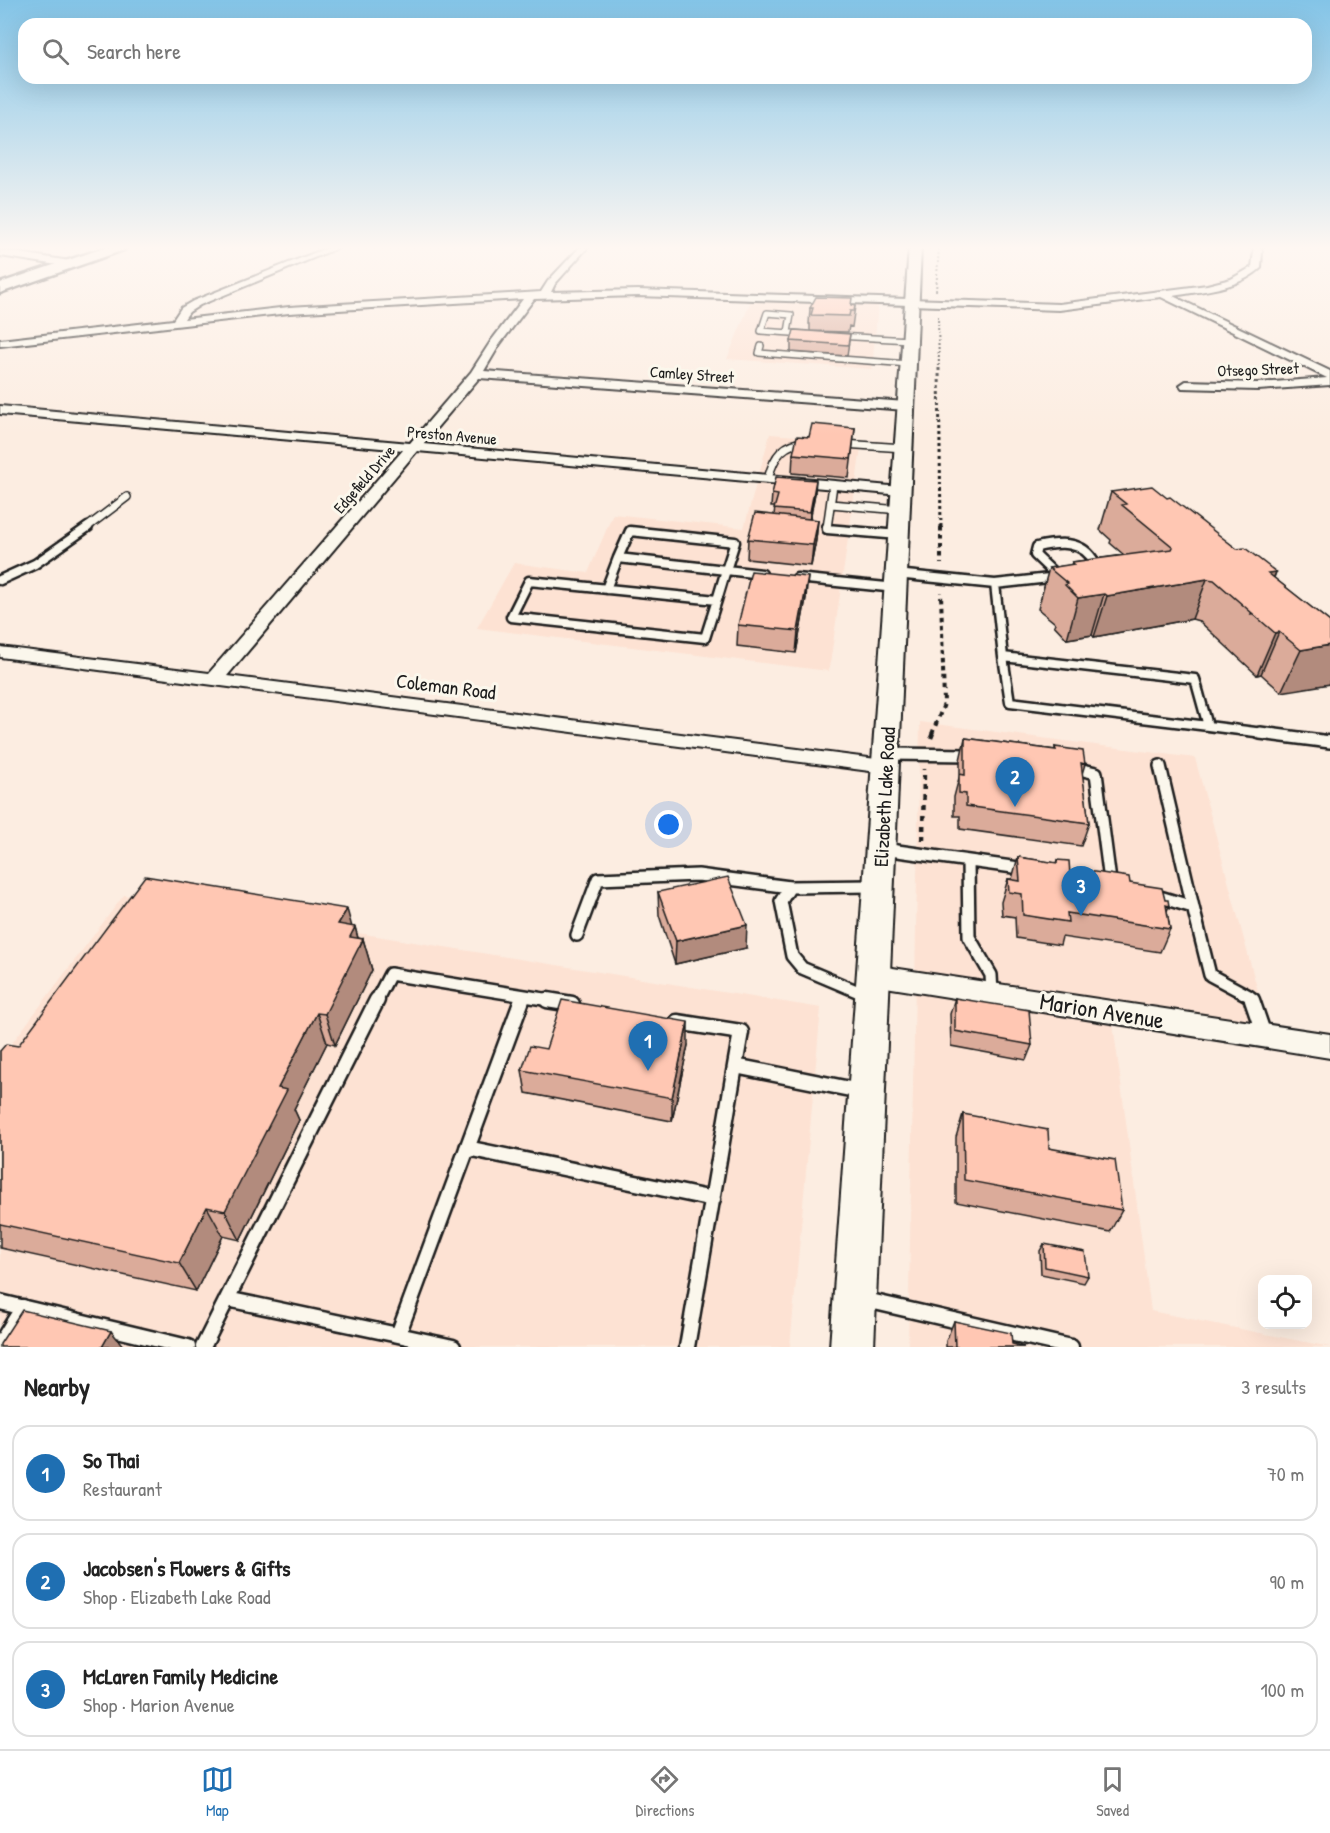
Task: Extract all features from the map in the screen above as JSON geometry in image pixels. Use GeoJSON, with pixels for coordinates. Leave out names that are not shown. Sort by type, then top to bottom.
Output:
{"type":"FeatureCollection","features":[{"type":"Feature","properties":{"kind":"main road","name":"Elizabeth Lake Road"},"geometry":{"type":"LineString","coordinates":[[852,1347],[912,310]]}},
{"type":"Feature","properties":{"kind":"street"},"geometry":{"type":"LineString","coordinates":[[177,322],[184,310]]}},
{"type":"Feature","properties":{"kind":"street"},"geometry":{"type":"LineString","coordinates":[[0,343],[302,310]]}},
{"type":"Feature","properties":{"kind":"street","name":"Edgefield Drive"},"geometry":{"type":"LineString","coordinates":[[214,679],[415,448],[476,374],[495,343],[525,310]]}},
{"type":"Feature","properties":{"kind":"street"},"geometry":{"type":"LineString","coordinates":[[1195,310],[1330,375]]}},
{"type":"Feature","properties":{"kind":"street","name":"Camley Street"},"geometry":{"type":"LineString","coordinates":[[476,374],[906,406]]}},
{"type":"Feature","properties":{"kind":"street","name":"Otsego Street"},"geometry":{"type":"LineString","coordinates":[[1186,385],[1236,388],[1285,387],[1330,381]]}},
{"type":"Feature","properties":{"kind":"street","name":"Preston Avenue"},"geometry":{"type":"LineString","coordinates":[[0,410],[833,485],[900,512]]}},
{"type":"Feature","properties":{"kind":"street","name":"Coleman Road"},"geometry":{"type":"LineString","coordinates":[[0,652],[886,760]]}},
{"type":"Feature","properties":{"kind":"street","name":"Marion Avenue"},"geometry":{"type":"LineString","coordinates":[[873,986],[992,993],[1330,1046]]}},
{"type":"Feature","properties":{"kind":"lane"},"geometry":{"type":"LineString","coordinates":[[788,332],[791,315],[767,313],[761,331],[809,334]]}},
{"type":"Feature","properties":{"kind":"lane"},"geometry":{"type":"LineString","coordinates":[[830,335],[909,352]]}},
{"type":"Feature","properties":{"kind":"lane"},"geometry":{"type":"LineString","coordinates":[[761,346],[759,353],[909,352]]}},
{"type":"Feature","properties":{"kind":"lane"},"geometry":{"type":"LineString","coordinates":[[768,479],[773,458],[781,449],[794,442],[817,442]]}},
{"type":"Feature","properties":{"kind":"lane"},"geometry":{"type":"LineString","coordinates":[[837,443],[904,448]]}},
{"type":"Feature","properties":{"kind":"lane"},"geometry":{"type":"LineString","coordinates":[[833,485],[827,529],[900,512]]}},
{"type":"Feature","properties":{"kind":"lane"},"geometry":{"type":"LineString","coordinates":[[0,580],[35,564],[61,548],[127,497]]}},
{"type":"Feature","properties":{"kind":"lane"},"geometry":{"type":"LineString","coordinates":[[831,504],[900,512]]}},
{"type":"Feature","properties":{"kind":"lane"},"geometry":{"type":"LineString","coordinates":[[606,589],[630,531],[735,542],[727,570],[705,638],[511,617],[529,581],[606,589],[717,600]]}},
{"type":"Feature","properties":{"kind":"lane"},"geometry":{"type":"LineString","coordinates":[[784,576],[994,584],[1062,576],[1035,555],[1037,547],[1066,543],[1083,547],[1092,554],[1095,563],[1084,573]]}},
{"type":"Feature","properties":{"kind":"lane"},"geometry":{"type":"LineString","coordinates":[[618,558],[772,575]]}},
{"type":"Feature","properties":{"kind":"lane"},"geometry":{"type":"LineString","coordinates":[[994,584],[1010,702],[1330,742]]}},
{"type":"Feature","properties":{"kind":"lane"},"geometry":{"type":"LineString","coordinates":[[1003,657],[1196,679],[1208,726]]}},
{"type":"Feature","properties":{"kind":"lane"},"geometry":{"type":"LineString","coordinates":[[886,760],[959,753],[982,756]]}},
{"type":"Feature","properties":{"kind":"lane"},"geometry":{"type":"LineString","coordinates":[[1160,766],[1210,975],[1249,996],[1254,1003],[1264,1035]]}},
{"type":"Feature","properties":{"kind":"lane"},"geometry":{"type":"LineString","coordinates":[[1065,767],[1096,774],[1110,882]]}},
{"type":"Feature","properties":{"kind":"lane"},"geometry":{"type":"LineString","coordinates":[[881,848],[1039,871]]}},
{"type":"Feature","properties":{"kind":"lane"},"geometry":{"type":"LineString","coordinates":[[968,861],[969,937],[991,975],[992,993]]}},
{"type":"Feature","properties":{"kind":"lane"},"geometry":{"type":"LineString","coordinates":[[577,935],[598,879],[698,875],[790,887],[878,886]]}},
{"type":"Feature","properties":{"kind":"lane"},"geometry":{"type":"LineString","coordinates":[[790,887],[781,901],[792,956],[801,968],[873,986]]}},
{"type":"Feature","properties":{"kind":"lane"},"geometry":{"type":"LineString","coordinates":[[1141,891],[1193,907]]}},
{"type":"Feature","properties":{"kind":"lane"},"geometry":{"type":"LineString","coordinates":[[203,1347],[390,974],[580,1006]]}},
{"type":"Feature","properties":{"kind":"lane"},"geometry":{"type":"LineString","coordinates":[[398,1335],[523,996]]}},
{"type":"Feature","properties":{"kind":"lane"},"geometry":{"type":"LineString","coordinates":[[661,1019],[741,1032],[687,1347]]}},
{"type":"Feature","properties":{"kind":"lane"},"geometry":{"type":"LineString","coordinates":[[735,1066],[867,1092]]}},
{"type":"Feature","properties":{"kind":"lane"},"geometry":{"type":"LineString","coordinates":[[467,1148],[713,1199]]}},
{"type":"Feature","properties":{"kind":"lane"},"geometry":{"type":"LineString","coordinates":[[855,1298],[1071,1347]]}},
{"type":"Feature","properties":{"kind":"lane"},"geometry":{"type":"LineString","coordinates":[[227,1299],[453,1347]]}},
{"type":"Feature","properties":{"kind":"lane"},"geometry":{"type":"LineString","coordinates":[[0,1302],[188,1347]]}},
{"type":"Feature","properties":{"kind":"lane"},"geometry":{"type":"LineString","coordinates":[[0,1344],[23,1307]]}},
{"type":"Feature","properties":{"kind":"shaded area"},"geometry":{"type":"Polygon","coordinates":[[[747,310],[878,310],[872,369],[727,359],[747,310]]]}},
{"type":"Feature","properties":{"kind":"shaded area"},"geometry":{"type":"Polygon","coordinates":[[[770,434],[862,441],[829,671],[477,628],[514,563],[588,573],[613,514],[744,528],[770,434]]]}},
{"type":"Feature","properties":{"kind":"shaded area"},"geometry":{"type":"Polygon","coordinates":[[[920,722],[1195,758],[1267,1025],[1110,1001],[1151,1311],[1330,1347],[908,1347],[920,722]]]}},
{"type":"Feature","properties":{"kind":"shaded area"},"geometry":{"type":"Polygon","coordinates":[[[124,895],[821,1008],[790,1347],[0,1347],[0,1059],[124,895]]]}},
{"type":"Feature","properties":{"kind":"building"},"geometry":{"type":"Polygon","coordinates":[[[812,310],[854,310],[850,311],[849,316],[811,315],[812,310]]]}},
{"type":"Feature","properties":{"kind":"building"},"geometry":{"type":"Polygon","coordinates":[[[794,330],[850,334],[848,345],[791,341],[794,330]]]}},
{"type":"Feature","properties":{"kind":"building"},"geometry":{"type":"Polygon","coordinates":[[[812,424],[855,428],[851,459],[793,454],[797,436],[809,437],[812,424]]]}},
{"type":"Feature","properties":{"kind":"building"},"geometry":{"type":"Polygon","coordinates":[[[776,477],[816,480],[810,512],[774,509],[778,495],[772,494],[776,477]]]}},
{"type":"Feature","properties":{"kind":"building"},"geometry":{"type":"Polygon","coordinates":[[[1152,486],[1167,498],[1170,497],[1237,549],[1245,548],[1276,572],[1268,573],[1330,622],[1330,645],[1301,650],[1279,632],[1275,633],[1214,580],[1207,579],[1107,596],[1104,594],[1078,598],[1065,585],[1068,584],[1049,568],[1074,564],[1072,562],[1172,549],[1173,547],[1122,505],[1126,504],[1111,492],[1152,486]]]}},
{"type":"Feature","properties":{"kind":"building"},"geometry":{"type":"Polygon","coordinates":[[[755,513],[818,520],[813,545],[748,539],[755,513]]]}},
{"type":"Feature","properties":{"kind":"building"},"geometry":{"type":"Polygon","coordinates":[[[751,571],[808,577],[798,631],[738,625],[751,571]]]}},
{"type":"Feature","properties":{"kind":"building"},"geometry":{"type":"Polygon","coordinates":[[[965,738],[1056,750],[1055,747],[1083,751],[1085,764],[1081,763],[1089,823],[966,806],[966,794],[959,793],[959,774],[965,775],[965,738]]]}},
{"type":"Feature","properties":{"kind":"building"},"geometry":{"type":"Polygon","coordinates":[[[1018,857],[1057,863],[1057,860],[1069,861],[1070,875],[1073,875],[1072,872],[1085,874],[1085,877],[1088,877],[1088,871],[1129,877],[1130,883],[1162,888],[1165,900],[1168,900],[1169,906],[1166,905],[1170,929],[1067,913],[1068,922],[1023,915],[1022,894],[1009,892],[1008,879],[1020,881],[1018,857]]]}},
{"type":"Feature","properties":{"kind":"building"},"geometry":{"type":"Polygon","coordinates":[[[145,876],[347,909],[338,924],[355,927],[350,937],[363,939],[325,1014],[317,1013],[278,1088],[287,1090],[225,1211],[207,1207],[179,1263],[0,1224],[0,1051],[6,1044],[18,1046],[145,876]]]}},
{"type":"Feature","properties":{"kind":"building"},"geometry":{"type":"Polygon","coordinates":[[[728,877],[747,925],[676,941],[658,892],[728,877]]]}},
{"type":"Feature","properties":{"kind":"building"},"geometry":{"type":"Polygon","coordinates":[[[955,998],[1029,1010],[1032,1045],[955,1031],[955,998]]]}},
{"type":"Feature","properties":{"kind":"building"},"geometry":{"type":"Polygon","coordinates":[[[562,1000],[688,1022],[672,1098],[522,1070],[530,1046],[546,1049],[562,1000]]]}},
{"type":"Feature","properties":{"kind":"building"},"geometry":{"type":"Polygon","coordinates":[[[963,1114],[1048,1130],[1049,1148],[1115,1160],[1122,1210],[964,1180],[963,1114]]]}},
{"type":"Feature","properties":{"kind":"building"},"geometry":{"type":"Polygon","coordinates":[[[1044,1244],[1085,1252],[1088,1276],[1045,1267],[1044,1244]]]}},
{"type":"Feature","properties":{"kind":"building"},"geometry":{"type":"Polygon","coordinates":[[[22,1310],[111,1331],[102,1347],[0,1347],[22,1310]]]}},
{"type":"Feature","properties":{"kind":"building"},"geometry":{"type":"Polygon","coordinates":[[[954,1321],[1011,1333],[1012,1344],[1024,1347],[955,1347],[954,1321]]]}},
{"type":"Feature","properties":{"kind":"place","name":"Jacobsen's Flowers & Gifts"},"geometry":{"type":"Point","coordinates":[1015,807]}},
{"type":"Feature","properties":{"kind":"place","name":"McLaren Family Medicine"},"geometry":{"type":"Point","coordinates":[1081,916]}},
{"type":"Feature","properties":{"kind":"place","name":"So Thai"},"geometry":{"type":"Point","coordinates":[648,1071]}}]}
